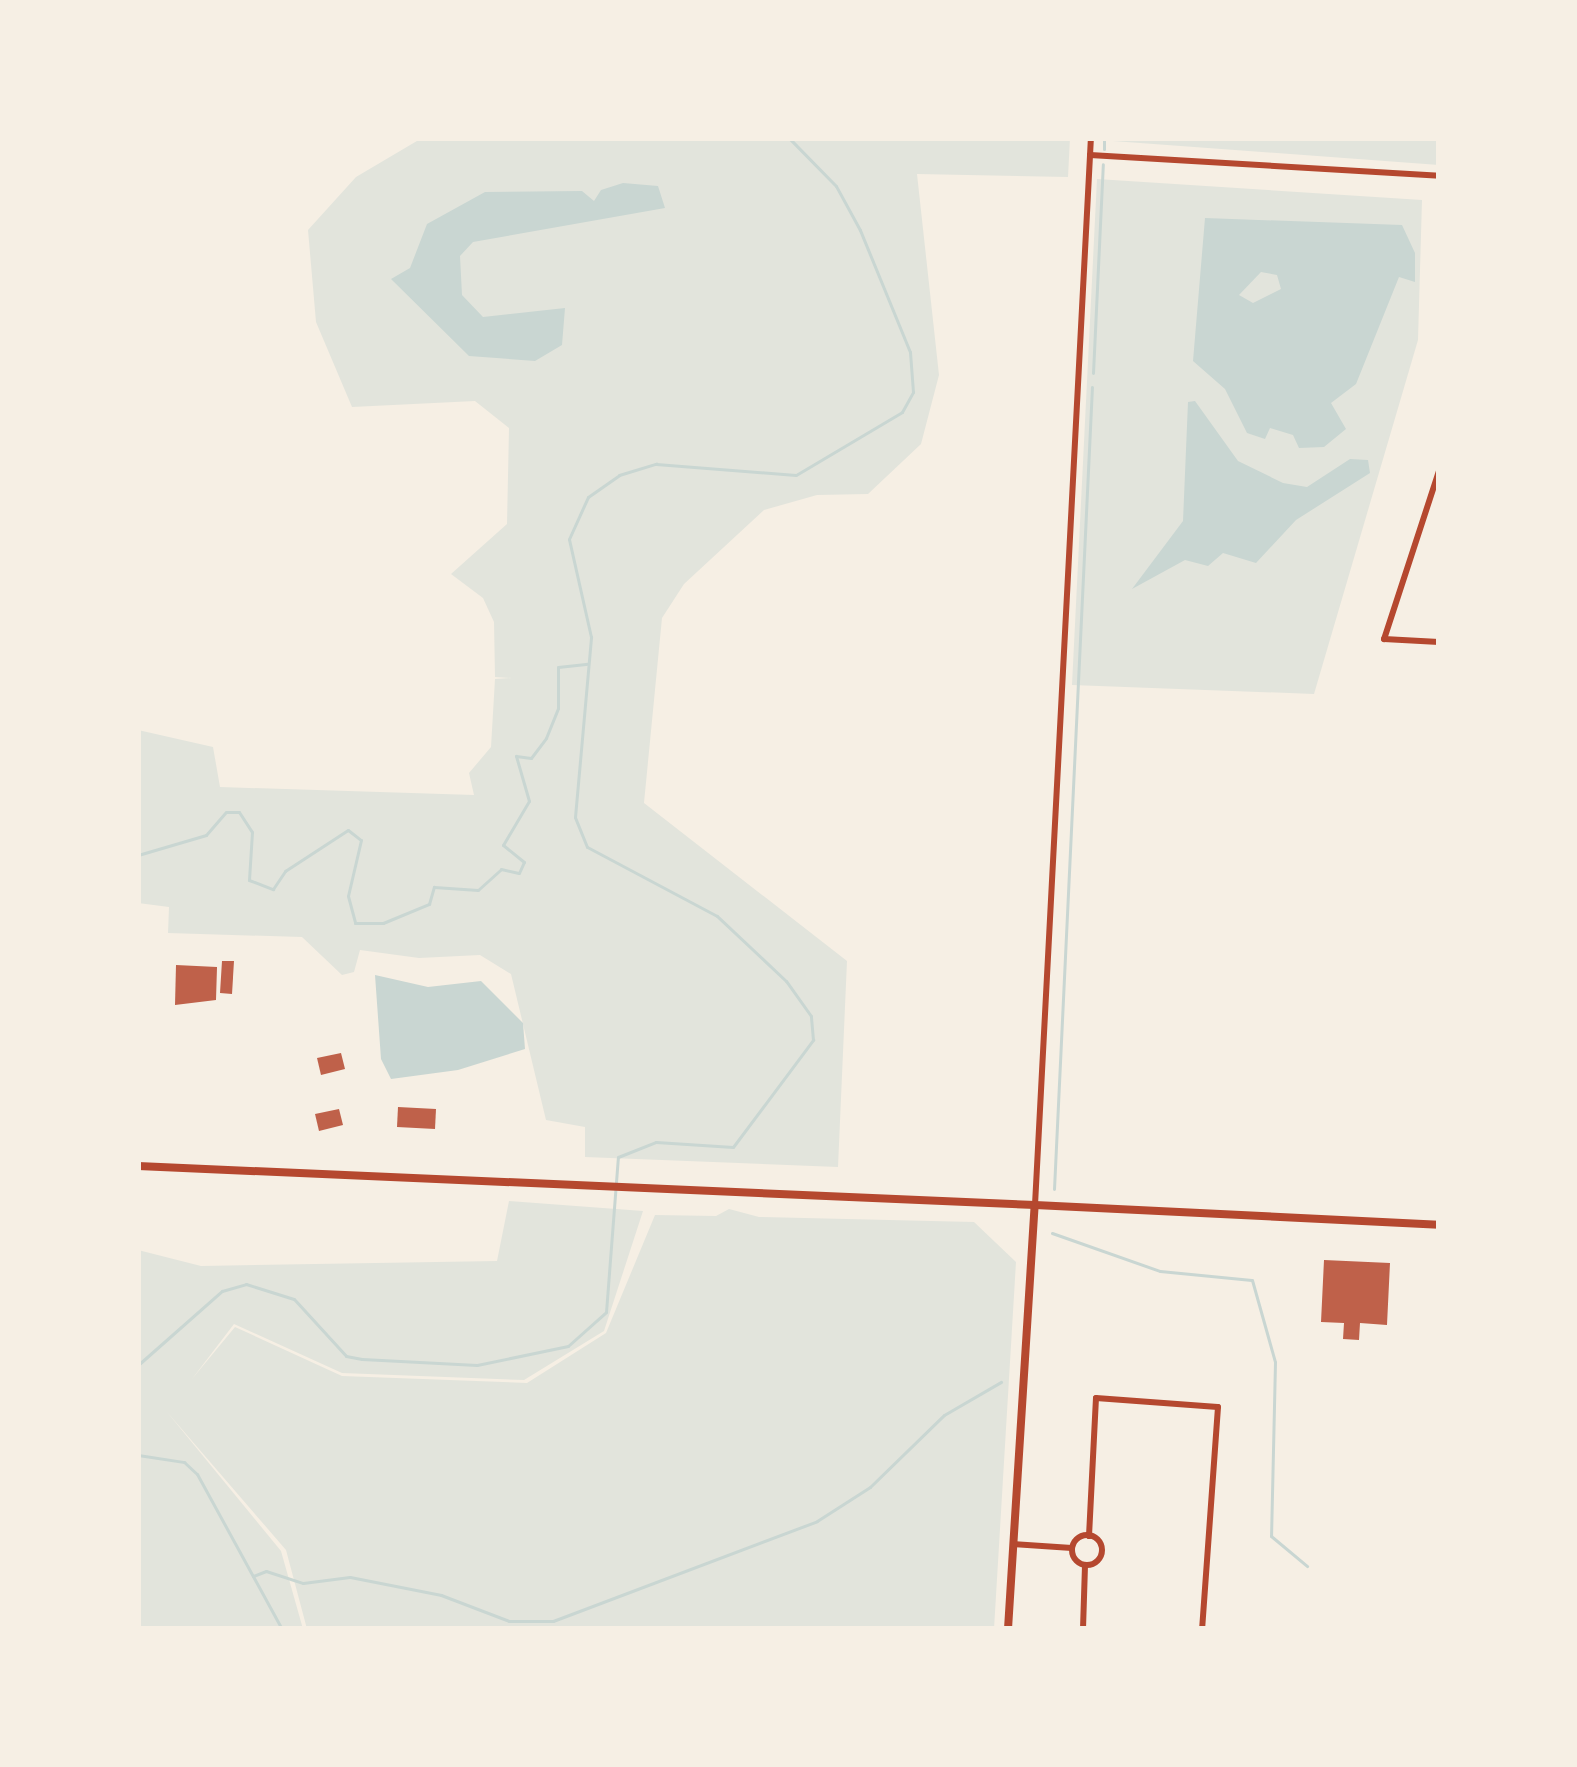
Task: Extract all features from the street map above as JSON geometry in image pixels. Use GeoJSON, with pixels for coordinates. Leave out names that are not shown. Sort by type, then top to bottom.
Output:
{"type":"FeatureCollection","features":[{"type":"Feature","properties":{"kind":"main road"},"geometry":{"type":"LineString","coordinates":[[141,1166],[1439,1225]]}},
{"type":"Feature","properties":{"kind":"main road"},"geometry":{"type":"LineString","coordinates":[[1008,1629],[1035,1205]]}},
{"type":"Feature","properties":{"kind":"street"},"geometry":{"type":"LineString","coordinates":[[1035,1205],[1091,138]]}},
{"type":"Feature","properties":{"kind":"street"},"geometry":{"type":"LineString","coordinates":[[1090,155],[1439,176]]}},
{"type":"Feature","properties":{"kind":"street"},"geometry":{"type":"LineString","coordinates":[[1439,471],[1384,639],[1439,642]]}},
{"type":"Feature","properties":{"kind":"street"},"geometry":{"type":"LineString","coordinates":[[1085,1565],[1102,1552],[1089,1535],[1096,1398],[1218,1407],[1202,1629]]}},
{"type":"Feature","properties":{"kind":"street"},"geometry":{"type":"LineString","coordinates":[[1013,1544],[1072,1548],[1089,1535]]}},
{"type":"Feature","properties":{"kind":"street"},"geometry":{"type":"LineString","coordinates":[[1072,1548],[1085,1565],[1083,1629]]}},
{"type":"Feature","properties":{"kind":"shaded area"},"geometry":{"type":"Polygon","coordinates":[[[422,138],[1070,138],[1068,177],[917,174],[939,375],[921,444],[868,494],[817,495],[764,510],[684,584],[662,618],[644,803],[847,961],[838,1167],[585,1157],[585,1127],[546,1120],[511,974],[480,955],[419,958],[360,950],[354,972],[342,975],[302,937],[168,933],[169,907],[138,903],[138,730],[213,747],[220,787],[474,795],[469,773],[491,747],[495,679],[512,678],[495,677],[494,622],[483,598],[451,574],[507,524],[509,428],[475,401],[352,407],[316,322],[308,230],[356,177],[422,138]]]}},
{"type":"Feature","properties":{"kind":"shaded area"},"geometry":{"type":"Polygon","coordinates":[[[1113,138],[1439,138],[1439,165],[1113,141],[1113,138]]]}},
{"type":"Feature","properties":{"kind":"shaded area"},"geometry":{"type":"Polygon","coordinates":[[[1097,179],[1422,200],[1418,340],[1314,694],[1072,685],[1097,179]]]}},
{"type":"Feature","properties":{"kind":"shaded area"},"geometry":{"type":"Polygon","coordinates":[[[623,183],[658,186],[665,208],[473,242],[460,256],[462,295],[483,317],[565,308],[562,345],[535,361],[469,356],[391,279],[410,268],[427,224],[485,192],[582,191],[594,201],[601,190],[623,183]]]}},
{"type":"Feature","properties":{"kind":"shaded area"},"geometry":{"type":"Polygon","coordinates":[[[1205,218],[1402,225],[1415,253],[1415,282],[1399,277],[1356,384],[1331,403],[1346,429],[1324,447],[1299,448],[1293,435],[1270,428],[1265,439],[1247,433],[1225,389],[1193,361],[1205,218]],[[1261,272],[1239,295],[1253,303],[1281,289],[1277,275],[1261,272]]]}},
{"type":"Feature","properties":{"kind":"shaded area"},"geometry":{"type":"Polygon","coordinates":[[[1195,401],[1238,461],[1283,483],[1307,487],[1350,459],[1368,460],[1370,473],[1296,520],[1256,563],[1223,553],[1208,566],[1185,560],[1132,589],[1183,521],[1188,402],[1195,401]]]}},
{"type":"Feature","properties":{"kind":"shaded area"},"geometry":{"type":"Polygon","coordinates":[[[375,975],[428,987],[481,981],[523,1023],[525,1049],[458,1070],[391,1079],[381,1059],[375,975]]]}},
{"type":"Feature","properties":{"kind":"shaded area"},"geometry":{"type":"Polygon","coordinates":[[[509,1201],[643,1211],[604,1331],[524,1380],[342,1373],[234,1324],[192,1379],[235,1327],[342,1376],[527,1383],[606,1333],[655,1215],[716,1216],[729,1209],[759,1217],[974,1222],[1016,1262],[994,1629],[307,1629],[286,1550],[167,1412],[281,1551],[303,1629],[138,1629],[138,1250],[201,1266],[497,1261],[509,1201]]]}},
{"type":"Feature","properties":{"kind":"building"},"geometry":{"type":"Polygon","coordinates":[[[222,961],[234,961],[232,994],[220,993],[222,961]]]}},
{"type":"Feature","properties":{"kind":"building"},"geometry":{"type":"Polygon","coordinates":[[[176,965],[217,967],[216,1000],[175,1005],[176,965]]]}},
{"type":"Feature","properties":{"kind":"building"},"geometry":{"type":"Polygon","coordinates":[[[341,1053],[345,1069],[321,1075],[317,1058],[341,1053]]]}},
{"type":"Feature","properties":{"kind":"building"},"geometry":{"type":"Polygon","coordinates":[[[398,1107],[436,1109],[435,1129],[397,1127],[398,1107]]]}},
{"type":"Feature","properties":{"kind":"building"},"geometry":{"type":"Polygon","coordinates":[[[339,1109],[343,1125],[319,1131],[315,1114],[339,1109]]]}},
{"type":"Feature","properties":{"kind":"building"},"geometry":{"type":"Polygon","coordinates":[[[1324,1260],[1390,1263],[1387,1325],[1360,1323],[1359,1340],[1343,1339],[1344,1323],[1321,1322],[1324,1260]]]}},
{"type":"Feature","properties":{"kind":"waterway"},"geometry":{"type":"LineString","coordinates":[[138,1365],[222,1291],[246,1284],[294,1299],[346,1356],[477,1365],[568,1346],[606,1312],[618,1157],[656,1142],[733,1147],[813,1040],[811,1016],[786,981],[717,916],[587,847],[575,817],[591,637],[569,539],[588,497],[619,475],[656,464],[796,475],[902,412],[913,392],[910,352],[860,230],[836,186],[789,138]]}},
{"type":"Feature","properties":{"kind":"waterway"},"geometry":{"type":"LineString","coordinates":[[1104,138],[1104,149]]}},
{"type":"Feature","properties":{"kind":"waterway"},"geometry":{"type":"LineString","coordinates":[[1093,373],[1103,164]]}},
{"type":"Feature","properties":{"kind":"waterway"},"geometry":{"type":"LineString","coordinates":[[1054,1189],[1092,387]]}},
{"type":"Feature","properties":{"kind":"waterway"},"geometry":{"type":"LineString","coordinates":[[138,855],[206,835],[226,812],[239,812],[252,832],[249,880],[273,889],[285,871],[348,830],[361,840],[348,896],[355,923],[383,923],[429,904],[434,887],[478,890],[501,869],[519,873],[524,862],[503,845],[529,801],[516,756],[531,758],[546,738],[558,708],[558,667],[588,664]]}},
{"type":"Feature","properties":{"kind":"waterway"},"geometry":{"type":"LineString","coordinates":[[1052,1233],[1160,1271],[1252,1280],[1275,1362],[1271,1536],[1307,1566]]}},
{"type":"Feature","properties":{"kind":"waterway"},"geometry":{"type":"LineString","coordinates":[[253,1576],[266,1571],[303,1583],[350,1577],[441,1595],[509,1621],[553,1621],[817,1521],[870,1487],[944,1415],[1001,1382]]}},
{"type":"Feature","properties":{"kind":"waterway"},"geometry":{"type":"LineString","coordinates":[[138,1455],[184,1462],[197,1474],[282,1629]]}}]}
